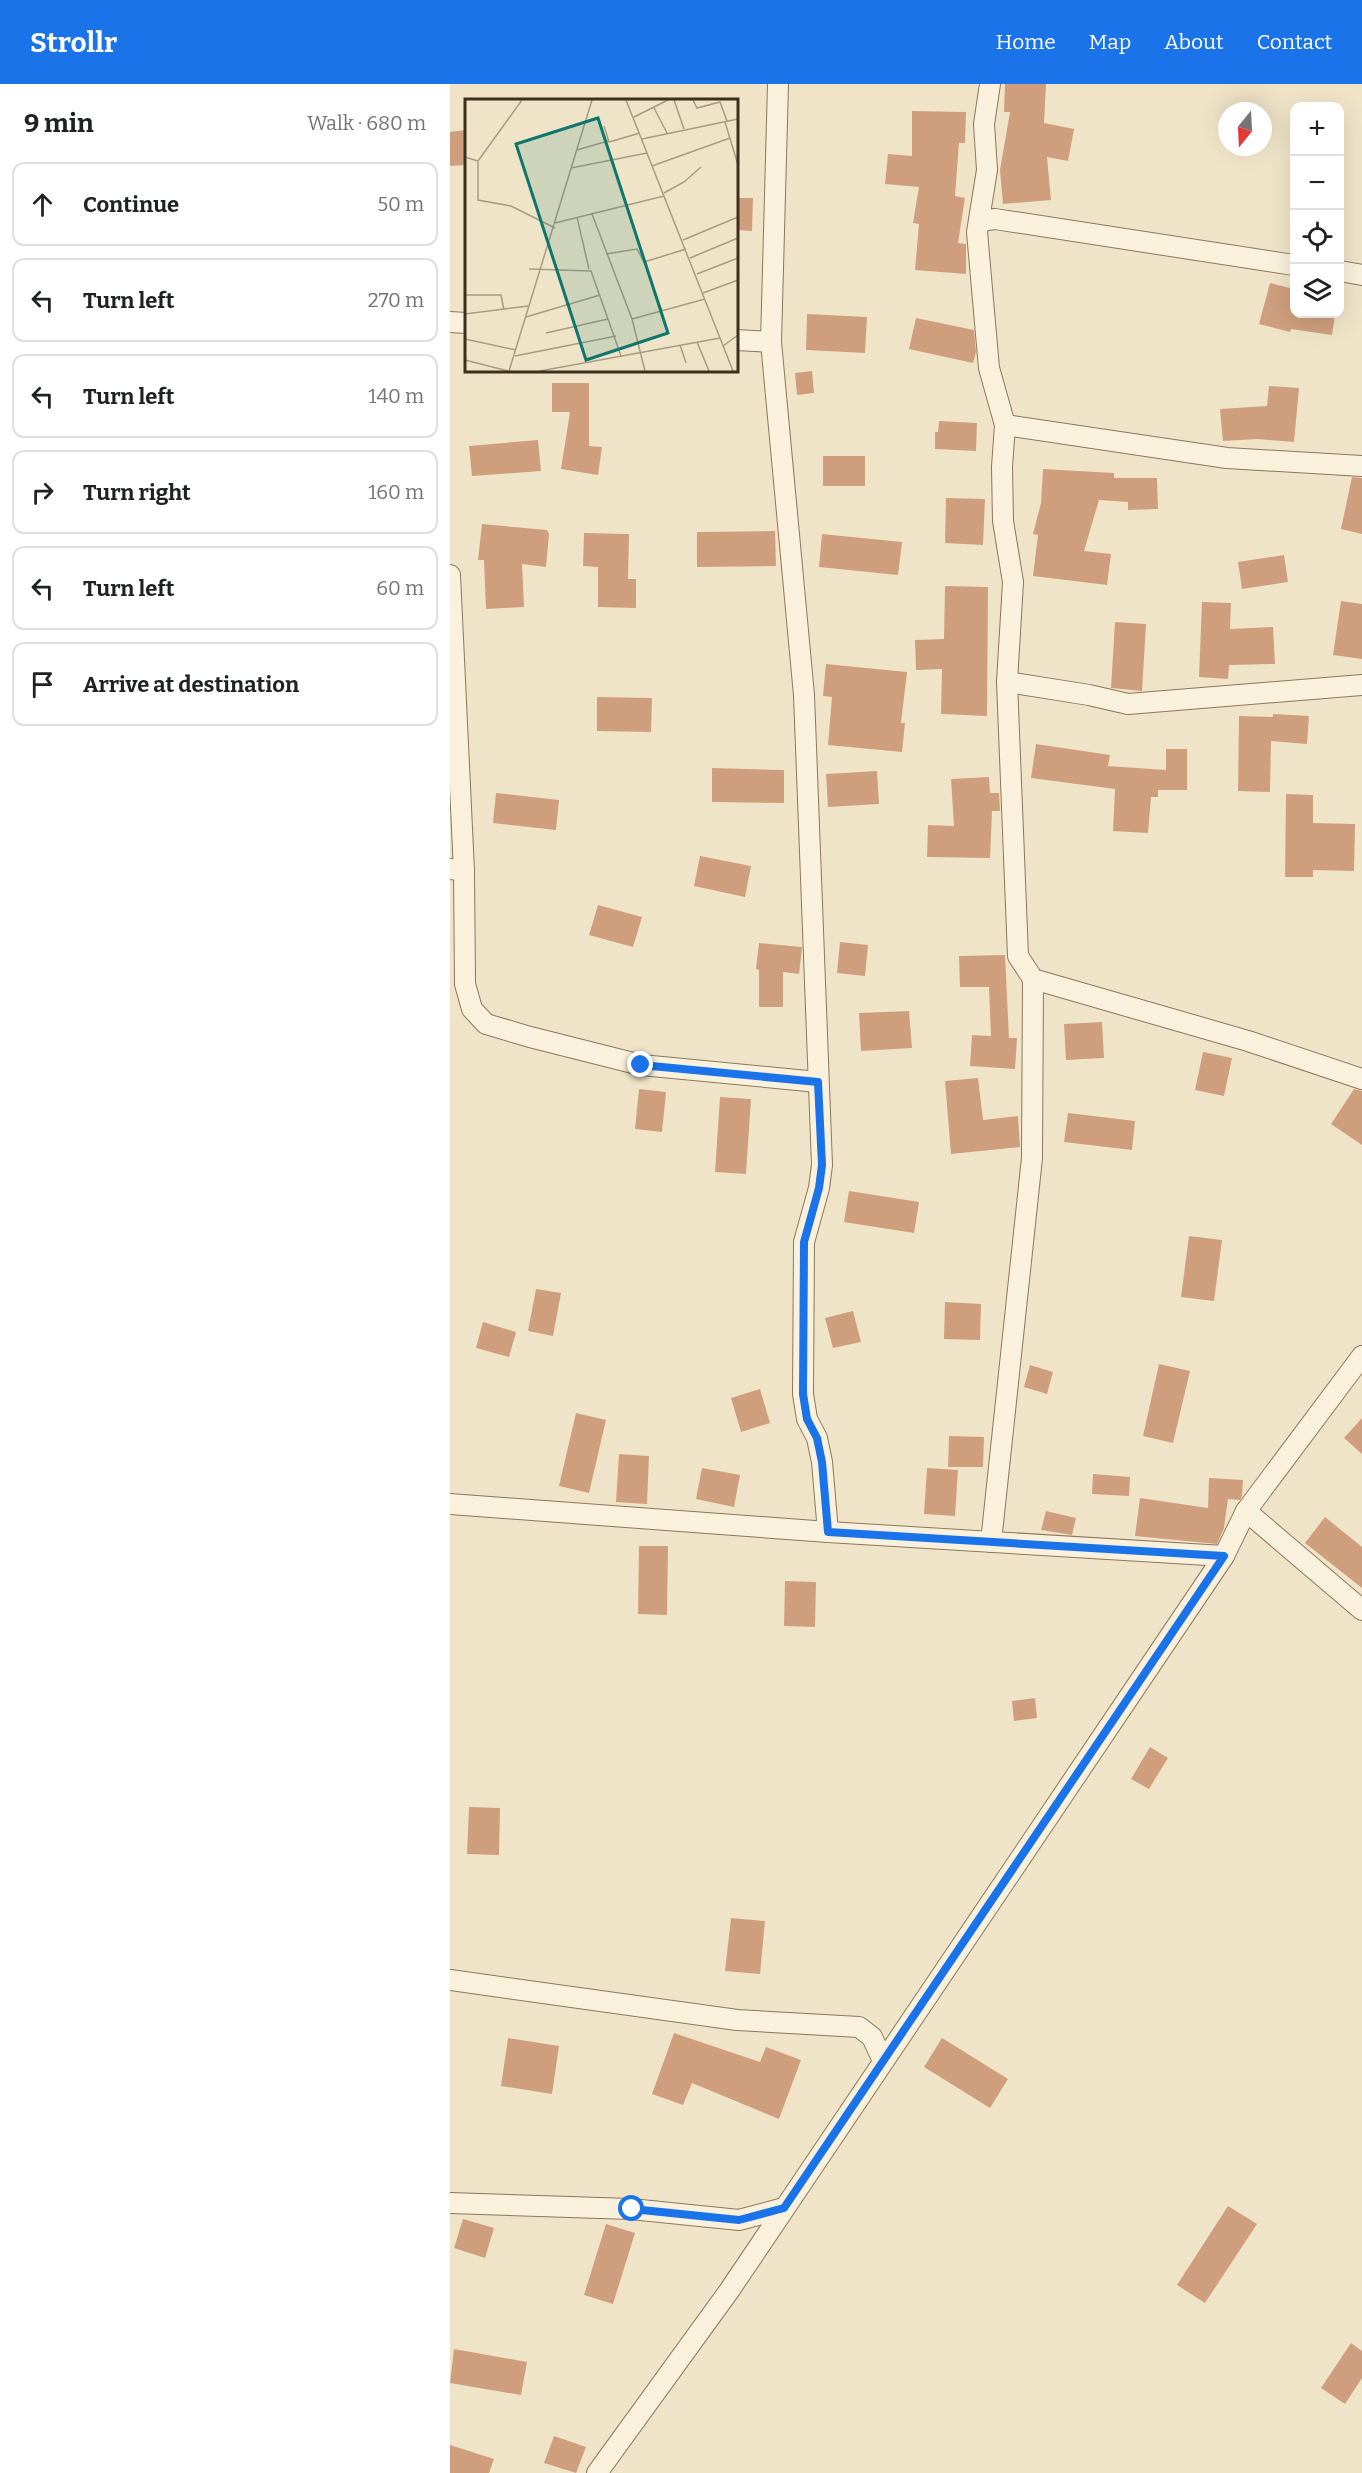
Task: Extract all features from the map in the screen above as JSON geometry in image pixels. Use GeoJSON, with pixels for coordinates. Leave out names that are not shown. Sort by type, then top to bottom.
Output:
{"type":"FeatureCollection","features":[{"type":"Feature","properties":{"kind":"street"},"geometry":{"type":"LineString","coordinates":[[778,84],[771,342],[804,695],[822,1165],[819,1188],[804,1242],[803,1394],[807,1419],[817,1438],[822,1462],[828,1532]]}},
{"type":"Feature","properties":{"kind":"street"},"geometry":{"type":"LineString","coordinates":[[990,84],[984,124],[987,170],[977,232],[989,368],[1005,425],[1003,521],[1013,582],[1007,682],[1018,956],[1033,979],[1032,1158],[991,1542]]}},
{"type":"Feature","properties":{"kind":"street"},"geometry":{"type":"LineString","coordinates":[[980,221],[995,219],[1290,264]]}},
{"type":"Feature","properties":{"kind":"street"},"geometry":{"type":"LineString","coordinates":[[1344,273],[1362,275]]}},
{"type":"Feature","properties":{"kind":"street"},"geometry":{"type":"LineString","coordinates":[[450,322],[465,323]]}},
{"type":"Feature","properties":{"kind":"street"},"geometry":{"type":"LineString","coordinates":[[738,340],[771,342]]}},
{"type":"Feature","properties":{"kind":"street"},"geometry":{"type":"LineString","coordinates":[[1005,425],[1227,458],[1362,466]]}},
{"type":"Feature","properties":{"kind":"street"},"geometry":{"type":"LineString","coordinates":[[450,575],[457,870],[465,984],[472,1009],[486,1024],[641,1065],[818,1082]]}},
{"type":"Feature","properties":{"kind":"street"},"geometry":{"type":"LineString","coordinates":[[1007,682],[1089,695],[1128,704],[1362,685]]}},
{"type":"Feature","properties":{"kind":"street"},"geometry":{"type":"LineString","coordinates":[[1033,979],[1248,1041],[1362,1079]]}},
{"type":"Feature","properties":{"kind":"street"},"geometry":{"type":"LineString","coordinates":[[597,2473],[729,2291],[1224,1556],[1246,1511],[1362,1356]]}},
{"type":"Feature","properties":{"kind":"street"},"geometry":{"type":"LineString","coordinates":[[450,1504],[828,1532],[1224,1556]]}},
{"type":"Feature","properties":{"kind":"street"},"geometry":{"type":"LineString","coordinates":[[1246,1511],[1362,1610]]}},
{"type":"Feature","properties":{"kind":"street"},"geometry":{"type":"LineString","coordinates":[[450,1980],[737,2020],[859,2027],[872,2037],[883,2061]]}},
{"type":"Feature","properties":{"kind":"street"},"geometry":{"type":"LineString","coordinates":[[450,2203],[632,2209],[739,2220],[784,2208]]}},
{"type":"Feature","properties":{"kind":"building"},"geometry":{"type":"Polygon","coordinates":[[[1005,84],[1046,84],[1044,123],[1074,129],[1068,161],[1047,157],[1051,200],[1003,204],[1000,170],[1010,112],[1004,112],[1005,84]]]}},
{"type":"Feature","properties":{"kind":"building"},"geometry":{"type":"Polygon","coordinates":[[[912,111],[966,112],[965,143],[959,143],[955,196],[965,198],[958,243],[966,244],[966,274],[915,270],[919,224],[913,223],[919,187],[885,184],[888,154],[912,156],[912,111]]]}},
{"type":"Feature","properties":{"kind":"building"},"geometry":{"type":"Polygon","coordinates":[[[465,130],[465,165],[450,166],[450,132],[465,130]]]}},
{"type":"Feature","properties":{"kind":"building"},"geometry":{"type":"Polygon","coordinates":[[[738,198],[753,198],[752,231],[738,230],[738,198]]]}},
{"type":"Feature","properties":{"kind":"building"},"geometry":{"type":"Polygon","coordinates":[[[1270,283],[1290,288],[1290,318],[1334,318],[1332,335],[1291,329],[1290,332],[1259,324],[1270,283]]]}},
{"type":"Feature","properties":{"kind":"building"},"geometry":{"type":"Polygon","coordinates":[[[807,314],[867,317],[865,353],[806,350],[807,314]]]}},
{"type":"Feature","properties":{"kind":"building"},"geometry":{"type":"Polygon","coordinates":[[[916,318],[974,330],[976,352],[973,363],[909,349],[916,318]]]}},
{"type":"Feature","properties":{"kind":"building"},"geometry":{"type":"Polygon","coordinates":[[[812,371],[814,393],[797,395],[795,373],[812,371]]]}},
{"type":"Feature","properties":{"kind":"building"},"geometry":{"type":"Polygon","coordinates":[[[552,383],[589,383],[589,446],[602,447],[598,475],[561,469],[570,412],[552,412],[552,383]]]}},
{"type":"Feature","properties":{"kind":"building"},"geometry":{"type":"Polygon","coordinates":[[[1269,386],[1299,388],[1294,442],[1257,439],[1223,441],[1220,409],[1267,406],[1269,386]]]}},
{"type":"Feature","properties":{"kind":"building"},"geometry":{"type":"Polygon","coordinates":[[[939,421],[977,423],[976,451],[935,449],[935,432],[938,432],[939,421]]]}},
{"type":"Feature","properties":{"kind":"building"},"geometry":{"type":"Polygon","coordinates":[[[538,440],[541,471],[472,476],[469,446],[538,440]]]}},
{"type":"Feature","properties":{"kind":"building"},"geometry":{"type":"Polygon","coordinates":[[[823,456],[865,456],[865,486],[823,486],[823,456]]]}},
{"type":"Feature","properties":{"kind":"building"},"geometry":{"type":"Polygon","coordinates":[[[1043,469],[1114,473],[1114,478],[1157,478],[1158,509],[1128,510],[1128,502],[1099,500],[1084,551],[1111,554],[1107,585],[1033,576],[1038,535],[1033,534],[1041,503],[1043,469]]]}},
{"type":"Feature","properties":{"kind":"building"},"geometry":{"type":"Polygon","coordinates":[[[1352,477],[1362,478],[1362,534],[1341,529],[1352,477]]]}},
{"type":"Feature","properties":{"kind":"building"},"geometry":{"type":"Polygon","coordinates":[[[946,498],[985,499],[983,545],[945,543],[946,498]]]}},
{"type":"Feature","properties":{"kind":"building"},"geometry":{"type":"Polygon","coordinates":[[[482,524],[547,530],[549,534],[546,567],[522,564],[524,607],[486,609],[484,560],[478,560],[482,524]]]}},
{"type":"Feature","properties":{"kind":"building"},"geometry":{"type":"Polygon","coordinates":[[[775,531],[776,566],[697,567],[697,532],[775,531]]]}},
{"type":"Feature","properties":{"kind":"building"},"geometry":{"type":"Polygon","coordinates":[[[584,533],[629,534],[628,579],[636,579],[636,608],[598,607],[598,567],[583,566],[584,533]]]}},
{"type":"Feature","properties":{"kind":"building"},"geometry":{"type":"Polygon","coordinates":[[[822,534],[902,542],[898,575],[819,567],[822,534]]]}},
{"type":"Feature","properties":{"kind":"building"},"geometry":{"type":"Polygon","coordinates":[[[1284,555],[1288,582],[1242,589],[1238,562],[1284,555]]]}},
{"type":"Feature","properties":{"kind":"building"},"geometry":{"type":"Polygon","coordinates":[[[945,586],[988,587],[987,716],[941,714],[942,669],[916,670],[915,640],[944,639],[945,586]]]}},
{"type":"Feature","properties":{"kind":"building"},"geometry":{"type":"Polygon","coordinates":[[[1341,601],[1362,604],[1362,659],[1333,655],[1341,601]]]}},
{"type":"Feature","properties":{"kind":"building"},"geometry":{"type":"Polygon","coordinates":[[[1202,602],[1231,603],[1230,629],[1273,627],[1275,664],[1229,665],[1228,679],[1199,677],[1202,602]]]}},
{"type":"Feature","properties":{"kind":"building"},"geometry":{"type":"Polygon","coordinates":[[[1115,622],[1146,624],[1142,691],[1111,688],[1115,622]]]}},
{"type":"Feature","properties":{"kind":"building"},"geometry":{"type":"Polygon","coordinates":[[[826,664],[907,672],[901,723],[905,723],[902,752],[828,745],[832,697],[823,696],[826,664]]]}},
{"type":"Feature","properties":{"kind":"building"},"geometry":{"type":"Polygon","coordinates":[[[597,697],[652,698],[651,732],[597,731],[597,697]]]}},
{"type":"Feature","properties":{"kind":"building"},"geometry":{"type":"Polygon","coordinates":[[[1273,714],[1309,716],[1307,744],[1271,741],[1270,792],[1238,791],[1239,716],[1273,717],[1273,714]]]}},
{"type":"Feature","properties":{"kind":"building"},"geometry":{"type":"Polygon","coordinates":[[[1036,744],[1110,755],[1108,766],[1166,770],[1166,749],[1187,749],[1187,790],[1158,790],[1158,797],[1151,797],[1148,833],[1113,831],[1115,789],[1031,778],[1036,744]]]}},
{"type":"Feature","properties":{"kind":"building"},"geometry":{"type":"Polygon","coordinates":[[[712,768],[784,770],[784,803],[712,802],[712,768]]]}},
{"type":"Feature","properties":{"kind":"building"},"geometry":{"type":"Polygon","coordinates":[[[877,771],[879,804],[828,807],[826,774],[877,771]]]}},
{"type":"Feature","properties":{"kind":"building"},"geometry":{"type":"Polygon","coordinates":[[[989,777],[990,793],[999,793],[1000,811],[992,811],[990,858],[927,857],[928,825],[954,826],[951,779],[989,777]]]}},
{"type":"Feature","properties":{"kind":"building"},"geometry":{"type":"Polygon","coordinates":[[[496,793],[559,800],[556,830],[493,823],[496,793]]]}},
{"type":"Feature","properties":{"kind":"building"},"geometry":{"type":"Polygon","coordinates":[[[1286,794],[1313,795],[1313,823],[1355,824],[1354,871],[1313,870],[1313,877],[1285,877],[1286,794]]]}},
{"type":"Feature","properties":{"kind":"building"},"geometry":{"type":"Polygon","coordinates":[[[700,856],[751,866],[745,897],[694,886],[700,856]]]}},
{"type":"Feature","properties":{"kind":"building"},"geometry":{"type":"Polygon","coordinates":[[[598,905],[642,917],[633,947],[589,935],[598,905]]]}},
{"type":"Feature","properties":{"kind":"building"},"geometry":{"type":"Polygon","coordinates":[[[840,942],[868,945],[865,976],[837,973],[840,942]]]}},
{"type":"Feature","properties":{"kind":"building"},"geometry":{"type":"Polygon","coordinates":[[[759,943],[802,947],[799,974],[783,972],[783,1007],[759,1007],[759,970],[756,969],[759,943]]]}},
{"type":"Feature","properties":{"kind":"building"},"geometry":{"type":"Polygon","coordinates":[[[1005,955],[1009,1038],[1017,1038],[1015,1069],[970,1066],[972,1035],[991,1036],[989,987],[960,987],[959,956],[1005,955]]]}},
{"type":"Feature","properties":{"kind":"building"},"geometry":{"type":"Polygon","coordinates":[[[909,1011],[912,1048],[861,1051],[859,1013],[909,1011]]]}},
{"type":"Feature","properties":{"kind":"building"},"geometry":{"type":"Polygon","coordinates":[[[1102,1022],[1104,1058],[1066,1060],[1064,1024],[1102,1022]]]}},
{"type":"Feature","properties":{"kind":"building"},"geometry":{"type":"Polygon","coordinates":[[[1203,1052],[1232,1058],[1224,1096],[1195,1090],[1203,1052]]]}},
{"type":"Feature","properties":{"kind":"building"},"geometry":{"type":"Polygon","coordinates":[[[978,1078],[983,1120],[1018,1116],[1020,1147],[951,1154],[945,1081],[978,1078]]]}},
{"type":"Feature","properties":{"kind":"building"},"geometry":{"type":"Polygon","coordinates":[[[639,1089],[666,1092],[662,1132],[635,1129],[639,1089]]]}},
{"type":"Feature","properties":{"kind":"building"},"geometry":{"type":"Polygon","coordinates":[[[1354,1089],[1362,1091],[1362,1145],[1331,1124],[1354,1089]]]}},
{"type":"Feature","properties":{"kind":"building"},"geometry":{"type":"Polygon","coordinates":[[[720,1097],[751,1099],[746,1174],[715,1172],[720,1097]]]}},
{"type":"Feature","properties":{"kind":"building"},"geometry":{"type":"Polygon","coordinates":[[[1068,1113],[1135,1121],[1132,1150],[1064,1142],[1068,1113]]]}},
{"type":"Feature","properties":{"kind":"building"},"geometry":{"type":"Polygon","coordinates":[[[849,1191],[919,1202],[914,1233],[844,1222],[849,1191]]]}},
{"type":"Feature","properties":{"kind":"building"},"geometry":{"type":"Polygon","coordinates":[[[1189,1236],[1222,1240],[1214,1301],[1181,1297],[1189,1236]]]}},
{"type":"Feature","properties":{"kind":"building"},"geometry":{"type":"Polygon","coordinates":[[[536,1289],[561,1293],[553,1336],[528,1331],[536,1289]]]}},
{"type":"Feature","properties":{"kind":"building"},"geometry":{"type":"Polygon","coordinates":[[[945,1302],[981,1304],[980,1340],[944,1339],[945,1302]]]}},
{"type":"Feature","properties":{"kind":"building"},"geometry":{"type":"Polygon","coordinates":[[[853,1311],[861,1342],[833,1348],[825,1318],[853,1311]]]}},
{"type":"Feature","properties":{"kind":"building"},"geometry":{"type":"Polygon","coordinates":[[[483,1322],[516,1332],[509,1357],[476,1348],[483,1322]]]}},
{"type":"Feature","properties":{"kind":"building"},"geometry":{"type":"Polygon","coordinates":[[[1159,1364],[1190,1371],[1173,1443],[1143,1436],[1159,1364]]]}},
{"type":"Feature","properties":{"kind":"building"},"geometry":{"type":"Polygon","coordinates":[[[1030,1365],[1053,1372],[1047,1394],[1024,1387],[1030,1365]]]}},
{"type":"Feature","properties":{"kind":"building"},"geometry":{"type":"Polygon","coordinates":[[[760,1389],[770,1423],[741,1432],[731,1398],[760,1389]]]}},
{"type":"Feature","properties":{"kind":"building"},"geometry":{"type":"Polygon","coordinates":[[[576,1413],[606,1420],[589,1493],[559,1486],[576,1413]]]}},
{"type":"Feature","properties":{"kind":"building"},"geometry":{"type":"Polygon","coordinates":[[[1362,1418],[1362,1454],[1344,1438],[1362,1418]]]}},
{"type":"Feature","properties":{"kind":"building"},"geometry":{"type":"Polygon","coordinates":[[[949,1436],[984,1437],[983,1467],[948,1467],[949,1436]]]}},
{"type":"Feature","properties":{"kind":"building"},"geometry":{"type":"Polygon","coordinates":[[[619,1454],[649,1456],[647,1504],[616,1502],[619,1454]]]}},
{"type":"Feature","properties":{"kind":"building"},"geometry":{"type":"Polygon","coordinates":[[[702,1468],[740,1475],[734,1507],[696,1499],[702,1468]]]}},
{"type":"Feature","properties":{"kind":"building"},"geometry":{"type":"Polygon","coordinates":[[[927,1468],[958,1470],[955,1516],[924,1514],[927,1468]]]}},
{"type":"Feature","properties":{"kind":"building"},"geometry":{"type":"Polygon","coordinates":[[[1093,1474],[1130,1477],[1129,1496],[1092,1494],[1093,1474]]]}},
{"type":"Feature","properties":{"kind":"building"},"geometry":{"type":"Polygon","coordinates":[[[1209,1478],[1243,1480],[1240,1500],[1228,1499],[1224,1528],[1217,1544],[1135,1536],[1140,1498],[1208,1508],[1209,1478]]]}},
{"type":"Feature","properties":{"kind":"building"},"geometry":{"type":"Polygon","coordinates":[[[1046,1511],[1076,1518],[1072,1535],[1041,1530],[1046,1511]]]}},
{"type":"Feature","properties":{"kind":"building"},"geometry":{"type":"Polygon","coordinates":[[[1325,1517],[1362,1547],[1362,1588],[1305,1543],[1325,1517]]]}},
{"type":"Feature","properties":{"kind":"building"},"geometry":{"type":"Polygon","coordinates":[[[639,1546],[668,1546],[667,1615],[638,1614],[639,1546]]]}},
{"type":"Feature","properties":{"kind":"building"},"geometry":{"type":"Polygon","coordinates":[[[785,1581],[816,1582],[815,1627],[784,1626],[785,1581]]]}},
{"type":"Feature","properties":{"kind":"building"},"geometry":{"type":"Polygon","coordinates":[[[1035,1698],[1037,1718],[1014,1721],[1012,1701],[1035,1698]]]}},
{"type":"Feature","properties":{"kind":"building"},"geometry":{"type":"Polygon","coordinates":[[[1150,1747],[1168,1758],[1149,1789],[1131,1779],[1150,1747]]]}},
{"type":"Feature","properties":{"kind":"building"},"geometry":{"type":"Polygon","coordinates":[[[469,1807],[500,1808],[499,1855],[467,1854],[469,1807]]]}},
{"type":"Feature","properties":{"kind":"building"},"geometry":{"type":"Polygon","coordinates":[[[731,1918],[765,1921],[760,1974],[725,1971],[731,1918]]]}},
{"type":"Feature","properties":{"kind":"building"},"geometry":{"type":"Polygon","coordinates":[[[674,2033],[760,2062],[766,2047],[801,2060],[779,2119],[692,2083],[683,2105],[652,2094],[674,2033]]]}},
{"type":"Feature","properties":{"kind":"building"},"geometry":{"type":"Polygon","coordinates":[[[508,2038],[559,2046],[552,2094],[501,2086],[508,2038]]]}},
{"type":"Feature","properties":{"kind":"building"},"geometry":{"type":"Polygon","coordinates":[[[942,2038],[1008,2079],[990,2108],[924,2067],[942,2038]]]}},
{"type":"Feature","properties":{"kind":"building"},"geometry":{"type":"Polygon","coordinates":[[[1228,2206],[1257,2224],[1205,2303],[1177,2285],[1228,2206]]]}},
{"type":"Feature","properties":{"kind":"building"},"geometry":{"type":"Polygon","coordinates":[[[463,2219],[494,2228],[485,2258],[454,2248],[463,2219]]]}},
{"type":"Feature","properties":{"kind":"building"},"geometry":{"type":"Polygon","coordinates":[[[606,2224],[635,2233],[613,2304],[584,2295],[606,2224]]]}},
{"type":"Feature","properties":{"kind":"building"},"geometry":{"type":"Polygon","coordinates":[[[1351,2343],[1362,2351],[1362,2378],[1345,2404],[1321,2388],[1351,2343]]]}},
{"type":"Feature","properties":{"kind":"building"},"geometry":{"type":"Polygon","coordinates":[[[454,2349],[527,2362],[521,2395],[450,2383],[454,2349]]]}},
{"type":"Feature","properties":{"kind":"building"},"geometry":{"type":"Polygon","coordinates":[[[554,2436],[586,2447],[576,2473],[544,2463],[554,2436]]]}},
{"type":"Feature","properties":{"kind":"building"},"geometry":{"type":"Polygon","coordinates":[[[450,2445],[494,2459],[489,2473],[450,2473],[450,2445]]]}},
{"type":"Feature","properties":{"kind":"route"},"geometry":{"type":"LineString","coordinates":[[632,2209],[739,2220],[784,2208],[1224,1556],[828,1532],[822,1462],[817,1438],[807,1419],[803,1394],[804,1242],[819,1188],[822,1165],[818,1082],[641,1065]]}}]}
